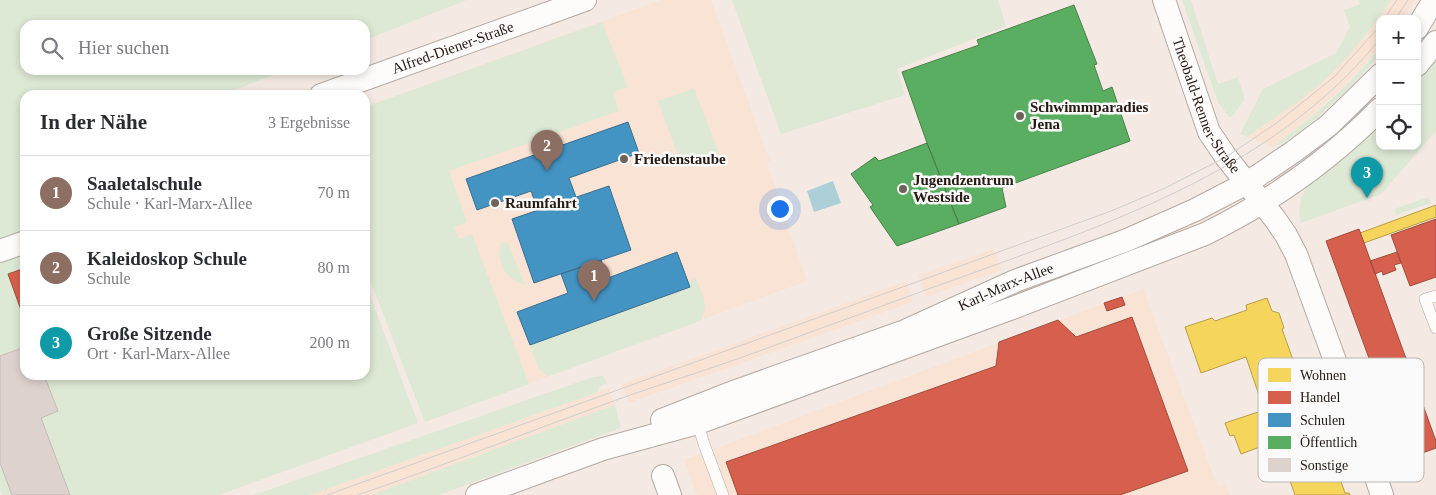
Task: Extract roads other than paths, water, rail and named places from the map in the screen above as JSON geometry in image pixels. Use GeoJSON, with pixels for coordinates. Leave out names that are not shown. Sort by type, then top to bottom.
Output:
{"type":"FeatureCollection","features":[{"type":"Feature","properties":{"kind":"street","name":"Alfred-Diener-Straße"},"geometry":{"type":"LineString","coordinates":[[335,90],[586,0]]}},
{"type":"Feature","properties":{"kind":"street","name":"Theobald-Renner-Straße"},"geometry":{"type":"LineString","coordinates":[[1164,0],[1209,132],[1286,234],[1296,254],[1334,358]]}},
{"type":"Feature","properties":{"kind":"street"},"geometry":{"type":"LineString","coordinates":[[1421,21],[1434,0]]}},
{"type":"Feature","properties":{"kind":"street"},"geometry":{"type":"LineString","coordinates":[[1421,60],[1436,42]]}},
{"type":"Feature","properties":{"kind":"street","name":"Karl-Marx-Allee"},"geometry":{"type":"LineString","coordinates":[[696,415],[905,331],[1015,281],[1127,240],[1195,210],[1247,183],[1329,125],[1376,79]]}},
{"type":"Feature","properties":{"kind":"street","name":"Karl-Marx-Allee"},"geometry":{"type":"LineString","coordinates":[[477,495],[696,415],[1010,309],[1196,238],[1235,219],[1304,175],[1376,113]]}},
{"type":"Feature","properties":{"kind":"street"},"geometry":{"type":"LineString","coordinates":[[0,251],[20,244]]}},
{"type":"Feature","properties":{"kind":"street","name":"Theobald-Renner-Straße"},"geometry":{"type":"LineString","coordinates":[[1378,482],[1382,495]]}},
{"type":"Feature","properties":{"kind":"lane"},"geometry":{"type":"LineString","coordinates":[[1436,296],[1425,300],[1436,328]]}},
{"type":"Feature","properties":{"kind":"lane"},"geometry":{"type":"LineString","coordinates":[[696,415],[723,495]]}},
{"type":"Feature","properties":{"kind":"water"},"geometry":{"type":"Polygon","coordinates":[[[833,181],[841,203],[814,212],[807,191],[833,181]]]}},
{"type":"Feature","properties":{"kind":"tram line"},"geometry":{"type":"LineString","coordinates":[[1387,15],[1397,0]]}},
{"type":"Feature","properties":{"kind":"tram line"},"geometry":{"type":"LineString","coordinates":[[1398,15],[1408,0]]}},
{"type":"Feature","properties":{"kind":"tram line"},"geometry":{"type":"LineString","coordinates":[[327,495],[1111,211],[1163,189],[1226,157],[1278,122],[1334,77],[1376,30]]}},
{"type":"Feature","properties":{"kind":"tram line"},"geometry":{"type":"LineString","coordinates":[[358,495],[619,399],[752,354],[1037,250],[1151,204],[1194,183],[1275,135],[1312,107],[1347,75],[1376,43]]}},
{"type":"Feature","properties":{"kind":"place","name":"Schwimmparadies Jena"},"geometry":{"type":"Point","coordinates":[1020,116]}},
{"type":"Feature","properties":{"kind":"place","name":"Friedenstaube"},"geometry":{"type":"Point","coordinates":[624,159]}},
{"type":"Feature","properties":{"kind":"place","name":"Kaleidoskop Schule"},"geometry":{"type":"Point","coordinates":[547,171]}},
{"type":"Feature","properties":{"kind":"place","name":"Jugendzentrum Westside"},"geometry":{"type":"Point","coordinates":[903,189]}},
{"type":"Feature","properties":{"kind":"place","name":"Große Sitzende"},"geometry":{"type":"Point","coordinates":[1367,198]}},
{"type":"Feature","properties":{"kind":"place","name":"Raumfahrt"},"geometry":{"type":"Point","coordinates":[495,203]}},
{"type":"Feature","properties":{"kind":"place","name":"Saaletalschule"},"geometry":{"type":"Point","coordinates":[594,301]}}]}
